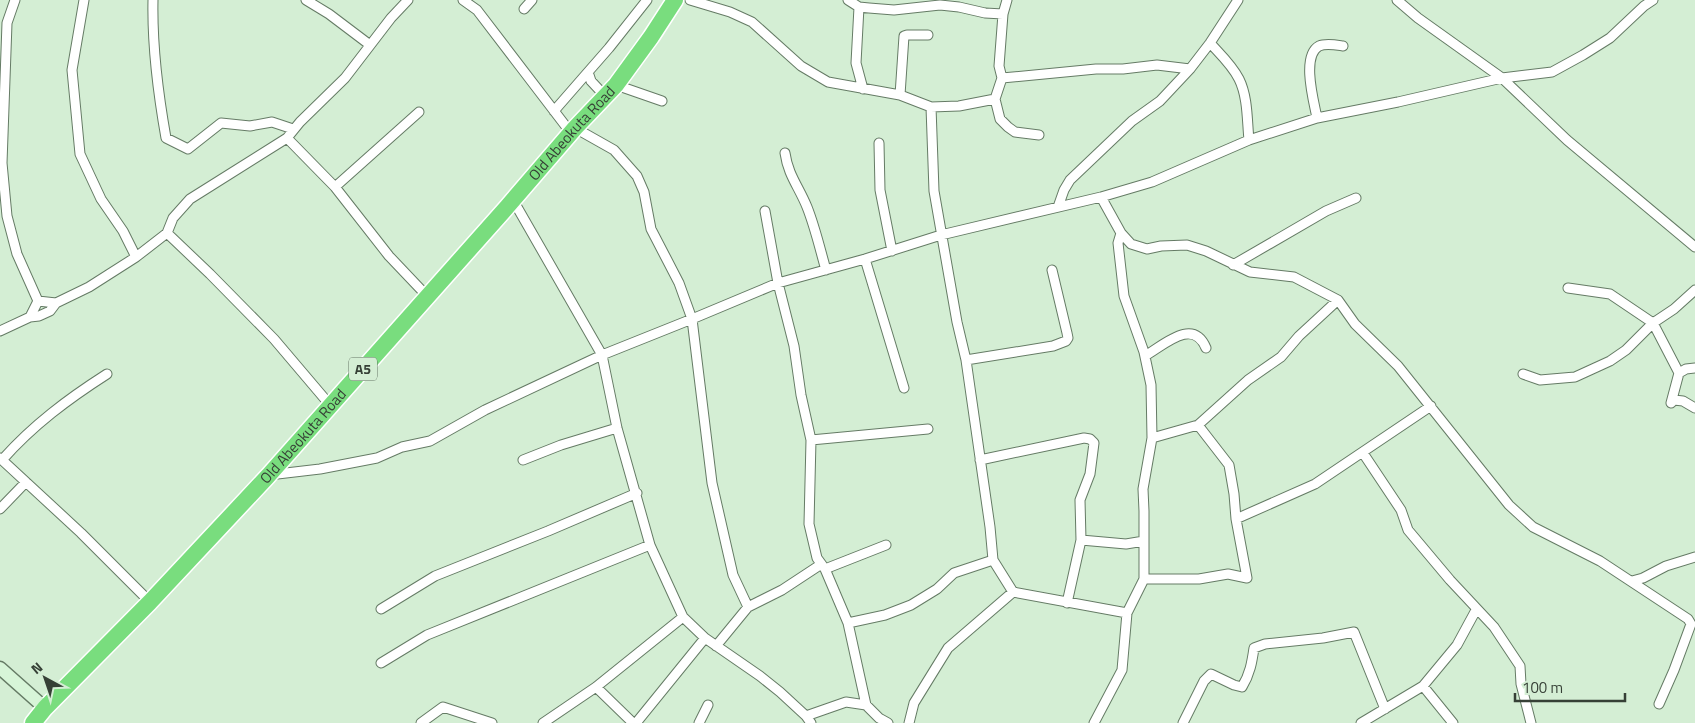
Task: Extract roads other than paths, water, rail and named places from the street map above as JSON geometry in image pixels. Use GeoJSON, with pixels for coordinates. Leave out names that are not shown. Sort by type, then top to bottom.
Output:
{"type":"FeatureCollection","features":[{"type":"Feature","properties":{"kind":"highway","name":"Old Abeokuta Road"},"geometry":{"type":"LineString","coordinates":[[33,723],[45,708],[150,602],[268,476],[573,131],[611,91],[651,37],[675,0]]}},
{"type":"Feature","properties":{"kind":"street"},"geometry":{"type":"LineString","coordinates":[[15,0],[4,21],[2,163],[8,216],[17,254],[38,301]]}},
{"type":"Feature","properties":{"kind":"street"},"geometry":{"type":"LineString","coordinates":[[84,0],[72,70],[80,154],[101,199],[123,231],[136,257]]}},
{"type":"Feature","properties":{"kind":"street"},"geometry":{"type":"LineString","coordinates":[[153,0],[155,56],[166,138],[188,149],[221,123],[250,126],[272,122],[293,129]]}},
{"type":"Feature","properties":{"kind":"street"},"geometry":{"type":"LineString","coordinates":[[306,0],[329,14],[370,45]]}},
{"type":"Feature","properties":{"kind":"street"},"geometry":{"type":"LineString","coordinates":[[1,329],[50,311],[56,303],[90,287],[136,257],[167,233],[173,218],[190,199],[287,138],[293,129],[346,78],[390,18],[408,0]]}},
{"type":"Feature","properties":{"kind":"street"},"geometry":{"type":"LineString","coordinates":[[463,0],[477,10],[554,111],[573,131],[614,150],[637,176],[644,192],[651,229],[679,283],[692,320],[712,483],[733,574],[748,607]]}},
{"type":"Feature","properties":{"kind":"street"},"geometry":{"type":"LineString","coordinates":[[524,9],[532,0]]}},
{"type":"Feature","properties":{"kind":"street"},"geometry":{"type":"LineString","coordinates":[[554,111],[609,48],[647,0]]}},
{"type":"Feature","properties":{"kind":"street"},"geometry":{"type":"LineString","coordinates":[[690,0],[730,12],[752,22],[801,66],[828,82],[900,95],[931,107],[959,106],[995,99]]}},
{"type":"Feature","properties":{"kind":"street"},"geometry":{"type":"LineString","coordinates":[[848,0],[859,7],[894,10],[960,3],[985,13],[1003,14]]}},
{"type":"Feature","properties":{"kind":"street"},"geometry":{"type":"LineString","coordinates":[[1007,0],[1003,14],[999,66],[1002,78],[995,99],[1000,119],[1008,127],[1015,132],[1039,135]]}},
{"type":"Feature","properties":{"kind":"street"},"geometry":{"type":"LineString","coordinates":[[1058,208],[1064,190],[1070,180],[1132,121],[1160,101],[1190,69],[1210,43],[1238,0]]}},
{"type":"Feature","properties":{"kind":"street"},"geometry":{"type":"LineString","coordinates":[[1397,0],[1418,18],[1502,78],[1567,140],[1695,247]]}},
{"type":"Feature","properties":{"kind":"street"},"geometry":{"type":"LineString","coordinates":[[268,476],[320,469],[377,458],[402,447],[430,441],[484,410],[602,355],[692,320],[778,283],[892,251],[940,235],[1058,208],[1152,182],[1249,140],[1317,118],[1502,78],[1552,72],[1610,38],[1653,0]]}},
{"type":"Feature","properties":{"kind":"street"},"geometry":{"type":"LineString","coordinates":[[859,7],[856,63],[863,89]]}},
{"type":"Feature","properties":{"kind":"street"},"geometry":{"type":"LineString","coordinates":[[900,95],[904,36],[907,34],[928,35]]}},
{"type":"Feature","properties":{"kind":"street"},"geometry":{"type":"LineString","coordinates":[[1210,43],[1239,78],[1244,92],[1249,140]]}},
{"type":"Feature","properties":{"kind":"street"},"geometry":{"type":"LineString","coordinates":[[1317,118],[1309,69],[1313,53],[1319,46],[1343,46]]}},
{"type":"Feature","properties":{"kind":"street"},"geometry":{"type":"LineString","coordinates":[[1002,78],[1096,70],[1123,70],[1157,64],[1190,69]]}},
{"type":"Feature","properties":{"kind":"street"},"geometry":{"type":"LineString","coordinates":[[588,72],[591,81],[611,91],[662,101]]}},
{"type":"Feature","properties":{"kind":"street"},"geometry":{"type":"LineString","coordinates":[[931,107],[934,191],[940,235],[966,360],[990,527],[992,560],[1013,592],[1127,613]]}},
{"type":"Feature","properties":{"kind":"street"},"geometry":{"type":"LineString","coordinates":[[335,187],[419,112]]}},
{"type":"Feature","properties":{"kind":"street"},"geometry":{"type":"LineString","coordinates":[[287,138],[335,187],[389,256],[427,296]]}},
{"type":"Feature","properties":{"kind":"street"},"geometry":{"type":"LineString","coordinates":[[879,143],[880,190],[892,251]]}},
{"type":"Feature","properties":{"kind":"street"},"geometry":{"type":"LineString","coordinates":[[785,153],[793,181],[802,194],[808,210],[826,270]]}},
{"type":"Feature","properties":{"kind":"street"},"geometry":{"type":"LineString","coordinates":[[1101,197],[1121,233],[1131,244],[1147,249],[1161,246],[1187,246],[1206,252],[1250,272],[1294,277],[1338,300],[1355,324],[1398,366],[1509,505],[1533,527],[1572,546],[1632,581],[1685,617],[1691,624],[1659,704]]}},
{"type":"Feature","properties":{"kind":"street"},"geometry":{"type":"LineString","coordinates":[[1233,265],[1326,211],[1356,198]]}},
{"type":"Feature","properties":{"kind":"street"},"geometry":{"type":"LineString","coordinates":[[513,200],[602,355],[617,428],[637,493],[650,545],[683,617],[705,638],[760,676],[808,719],[846,702],[866,706],[879,718],[888,723]]}},
{"type":"Feature","properties":{"kind":"street"},"geometry":{"type":"LineString","coordinates":[[765,211],[778,283],[794,346],[810,440],[809,524],[817,558],[823,567],[848,623],[866,706]]}},
{"type":"Feature","properties":{"kind":"street"},"geometry":{"type":"LineString","coordinates":[[167,233],[274,339],[330,405]]}},
{"type":"Feature","properties":{"kind":"street"},"geometry":{"type":"LineString","coordinates":[[1094,723],[1122,670],[1127,613],[1144,579],[1144,511],[1142,489],[1152,438],[1151,385],[1146,356],[1124,296],[1118,243],[1121,233]]}},
{"type":"Feature","properties":{"kind":"street"},"geometry":{"type":"LineString","coordinates":[[865,259],[904,388]]}},
{"type":"Feature","properties":{"kind":"street"},"geometry":{"type":"LineString","coordinates":[[966,360],[1053,346],[1066,341],[1068,338],[1052,270]]}},
{"type":"Feature","properties":{"kind":"street"},"geometry":{"type":"LineString","coordinates":[[1568,288],[1610,294],[1652,324],[1679,373],[1671,403],[1674,400],[1683,401],[1695,408]]}},
{"type":"Feature","properties":{"kind":"street"},"geometry":{"type":"LineString","coordinates":[[1523,374],[1540,380],[1575,377],[1610,360],[1626,350],[1652,324],[1674,309],[1695,290]]}},
{"type":"Feature","properties":{"kind":"street"},"geometry":{"type":"LineString","coordinates":[[1152,438],[1198,425],[1248,380],[1281,357],[1299,336],[1338,300]]}},
{"type":"Feature","properties":{"kind":"street"},"geometry":{"type":"LineString","coordinates":[[38,301],[56,303]]}},
{"type":"Feature","properties":{"kind":"street"},"geometry":{"type":"LineString","coordinates":[[30,317],[38,301]]}},
{"type":"Feature","properties":{"kind":"street"},"geometry":{"type":"LineString","coordinates":[[1146,356],[1180,335],[1191,333],[1202,338],[1206,348]]}},
{"type":"Feature","properties":{"kind":"street"},"geometry":{"type":"LineString","coordinates":[[1679,373],[1686,369],[1695,368]]}},
{"type":"Feature","properties":{"kind":"street"},"geometry":{"type":"LineString","coordinates":[[107,374],[69,398],[41,420],[1,459],[81,533],[150,602]]}},
{"type":"Feature","properties":{"kind":"street"},"geometry":{"type":"LineString","coordinates":[[1236,520],[1315,484],[1431,406]]}},
{"type":"Feature","properties":{"kind":"street"},"geometry":{"type":"LineString","coordinates":[[1144,579],[1199,579],[1228,574],[1247,578],[1236,520],[1229,465],[1198,425]]}},
{"type":"Feature","properties":{"kind":"street"},"geometry":{"type":"LineString","coordinates":[[523,460],[561,445],[617,428]]}},
{"type":"Feature","properties":{"kind":"street"},"geometry":{"type":"LineString","coordinates":[[810,440],[928,429]]}},
{"type":"Feature","properties":{"kind":"street"},"geometry":{"type":"LineString","coordinates":[[980,460],[1084,438],[1090,439],[1094,443],[1090,474],[1080,500],[1081,540],[1067,603]]}},
{"type":"Feature","properties":{"kind":"street"},"geometry":{"type":"LineString","coordinates":[[1363,453],[1401,510],[1408,530],[1476,610],[1494,627],[1520,666],[1521,684],[1531,723]]}},
{"type":"Feature","properties":{"kind":"street"},"geometry":{"type":"LineString","coordinates":[[0,509],[26,482]]}},
{"type":"Feature","properties":{"kind":"street"},"geometry":{"type":"LineString","coordinates":[[380,609],[435,576],[637,493]]}},
{"type":"Feature","properties":{"kind":"street"},"geometry":{"type":"LineString","coordinates":[[1081,540],[1126,544],[1144,541]]}},
{"type":"Feature","properties":{"kind":"street"},"geometry":{"type":"LineString","coordinates":[[381,662],[427,635],[650,545]]}},
{"type":"Feature","properties":{"kind":"street"},"geometry":{"type":"LineString","coordinates":[[716,646],[748,607],[823,567],[886,545]]}},
{"type":"Feature","properties":{"kind":"street"},"geometry":{"type":"LineString","coordinates":[[1632,581],[1643,578],[1666,566],[1695,557]]}},
{"type":"Feature","properties":{"kind":"street"},"geometry":{"type":"LineString","coordinates":[[848,623],[885,615],[911,605],[937,589],[954,573],[992,560]]}},
{"type":"Feature","properties":{"kind":"street"},"geometry":{"type":"LineString","coordinates":[[909,723],[914,703],[948,648],[1013,592]]}},
{"type":"Feature","properties":{"kind":"street"},"geometry":{"type":"LineString","coordinates":[[1361,723],[1423,686],[1457,645],[1476,610]]}},
{"type":"Feature","properties":{"kind":"street"},"geometry":{"type":"LineString","coordinates":[[544,723],[596,687],[683,617]]}},
{"type":"Feature","properties":{"kind":"street"},"geometry":{"type":"LineString","coordinates":[[1183,723],[1204,681],[1211,674],[1242,687],[1248,678],[1252,665],[1254,648],[1265,644],[1323,638],[1354,632],[1385,709]]}},
{"type":"Feature","properties":{"kind":"street"},"geometry":{"type":"LineString","coordinates":[[596,687],[634,723],[705,638]]}},
{"type":"Feature","properties":{"kind":"street"},"geometry":{"type":"LineString","coordinates":[[0,668],[45,708]]}},
{"type":"Feature","properties":{"kind":"street"},"geometry":{"type":"LineString","coordinates":[[1423,686],[1453,723]]}},
{"type":"Feature","properties":{"kind":"street"},"geometry":{"type":"LineString","coordinates":[[699,723],[708,705]]}},
{"type":"Feature","properties":{"kind":"street"},"geometry":{"type":"LineString","coordinates":[[421,723],[444,707],[492,723]]}}]}
